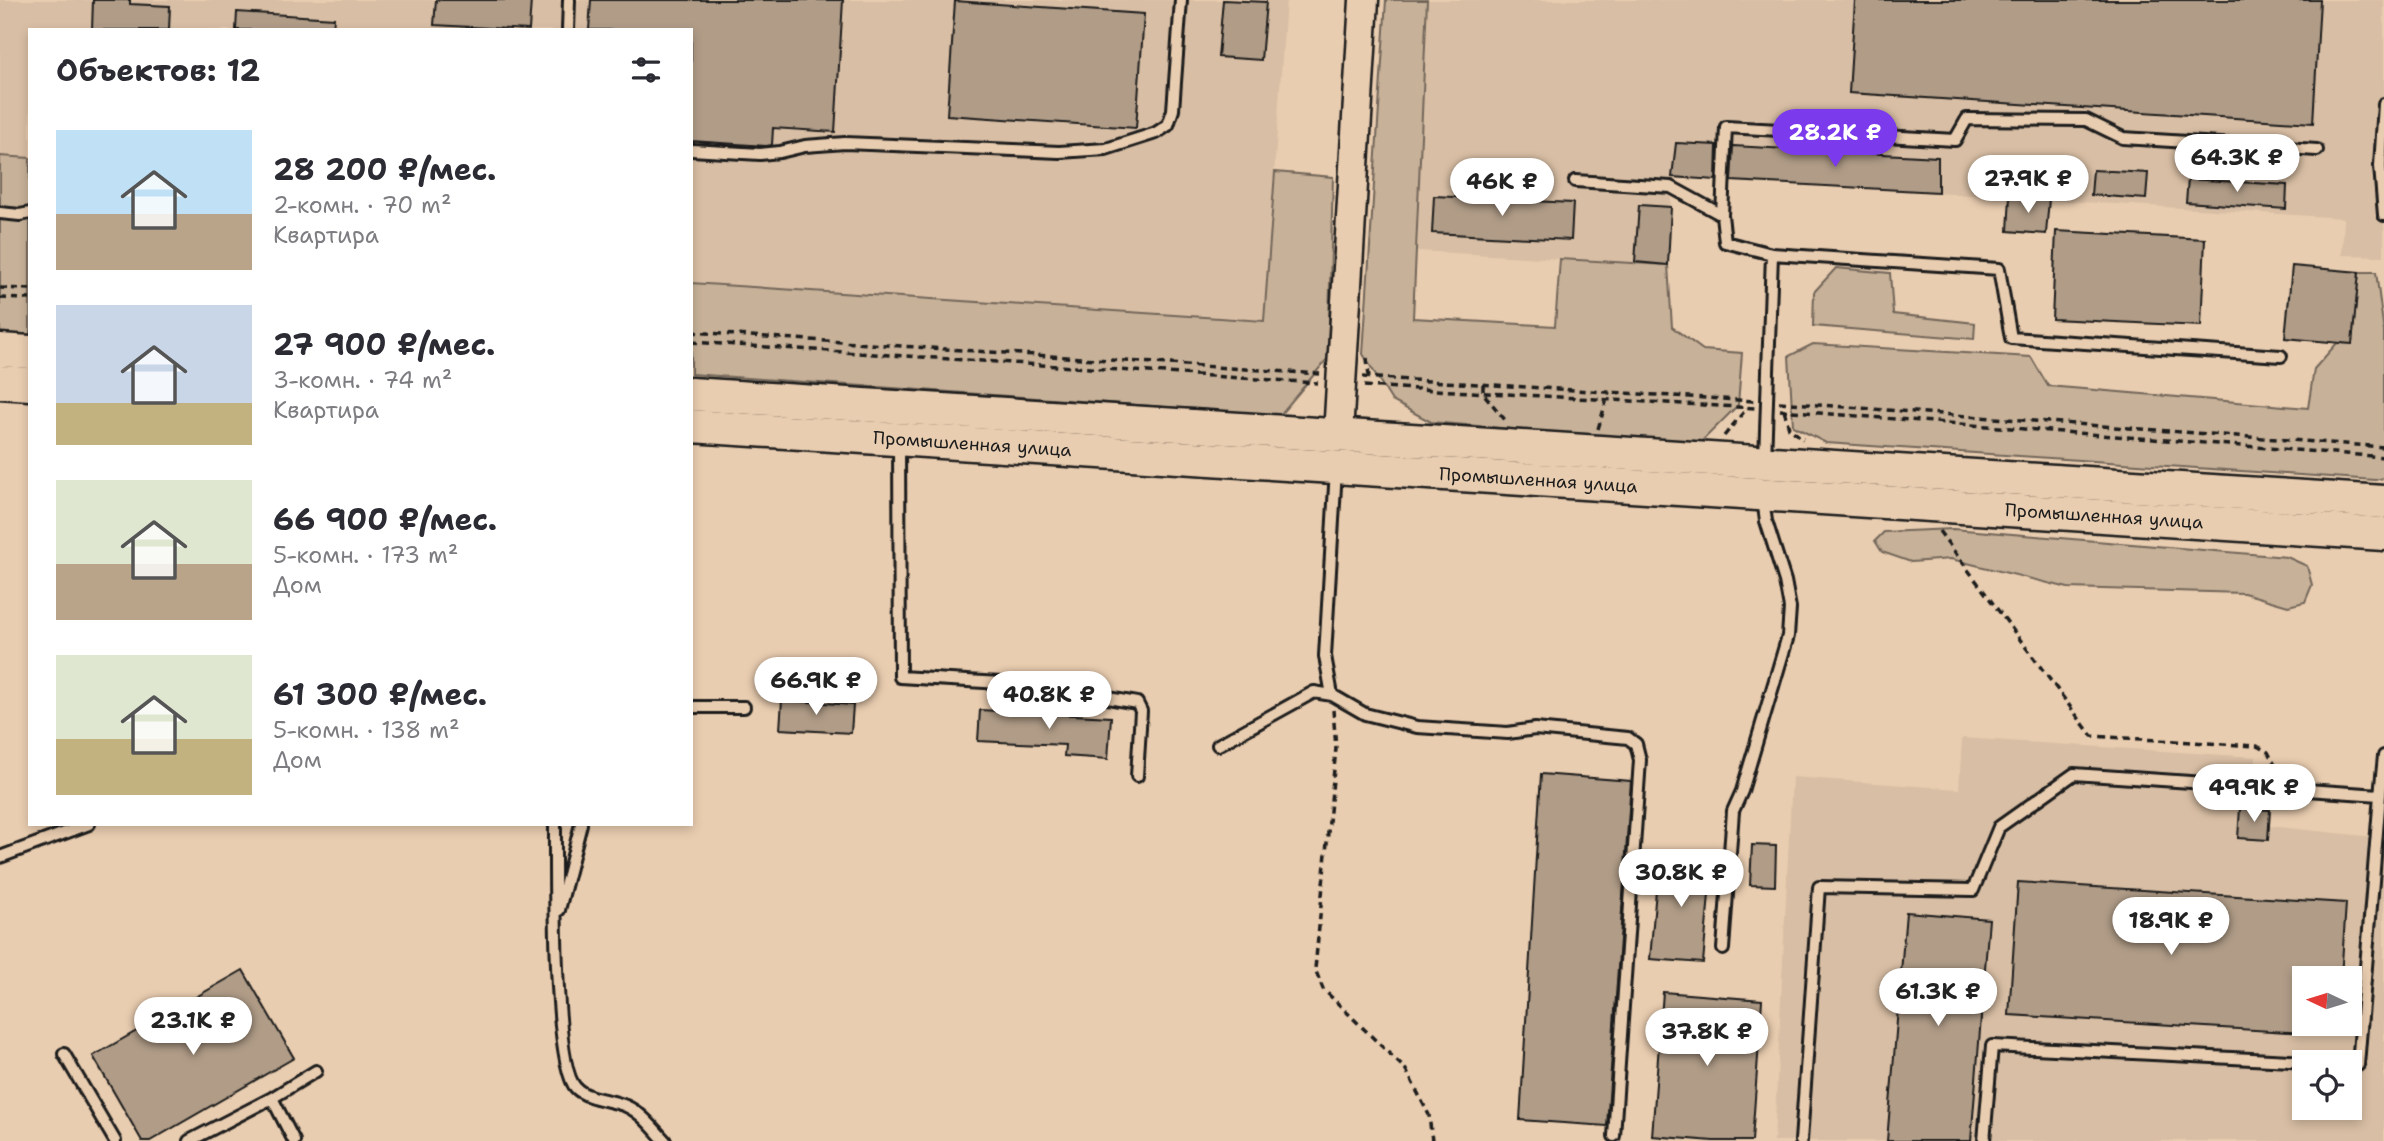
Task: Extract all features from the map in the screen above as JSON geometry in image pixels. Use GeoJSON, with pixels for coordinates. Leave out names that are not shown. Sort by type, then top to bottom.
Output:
{"type":"FeatureCollection","features":[{"type":"Feature","properties":{"kind":"main road"},"geometry":{"type":"LineString","coordinates":[[0,350],[28,352]]}},
{"type":"Feature","properties":{"kind":"main road"},"geometry":{"type":"LineString","coordinates":[[0,382],[28,384]]}},
{"type":"Feature","properties":{"kind":"main road","name":"Промышленная улица"},"geometry":{"type":"LineString","coordinates":[[693,394],[2384,502]]}},
{"type":"Feature","properties":{"kind":"main road"},"geometry":{"type":"LineString","coordinates":[[899,439],[901,408]]}},
{"type":"Feature","properties":{"kind":"main road","name":"Промышленная улица"},"geometry":{"type":"LineString","coordinates":[[693,425],[2384,534]]}},
{"type":"Feature","properties":{"kind":"main road"},"geometry":{"type":"LineString","coordinates":[[1336,466],[1338,435]]}},
{"type":"Feature","properties":{"kind":"main road"},"geometry":{"type":"LineString","coordinates":[[1762,493],[1765,462]]}},
{"type":"Feature","properties":{"kind":"street"},"geometry":{"type":"LineString","coordinates":[[1338,435],[1364,0]]}},
{"type":"Feature","properties":{"kind":"street"},"geometry":{"type":"LineString","coordinates":[[1341,380],[1349,403],[1360,416],[1378,430],[1402,439]]}},
{"type":"Feature","properties":{"kind":"lane"},"geometry":{"type":"LineString","coordinates":[[568,28],[569,0]]}},
{"type":"Feature","properties":{"kind":"lane"},"geometry":{"type":"LineString","coordinates":[[693,150],[760,154],[845,143],[1059,152],[1105,149],[1156,133],[1168,125],[1173,110],[1181,0]]}},
{"type":"Feature","properties":{"kind":"lane"},"geometry":{"type":"LineString","coordinates":[[2384,104],[2384,215]]}},
{"type":"Feature","properties":{"kind":"lane"},"geometry":{"type":"LineString","coordinates":[[2281,356],[2011,338],[1999,269],[1772,254],[1725,242],[1722,215],[1726,127],[1955,140],[1967,119],[2086,120],[2123,138],[2318,150]]}},
{"type":"Feature","properties":{"kind":"lane"},"geometry":{"type":"LineString","coordinates":[[1575,181],[1671,187],[1722,215]]}},
{"type":"Feature","properties":{"kind":"lane"},"geometry":{"type":"LineString","coordinates":[[0,213],[28,213]]}},
{"type":"Feature","properties":{"kind":"lane"},"geometry":{"type":"LineString","coordinates":[[1765,462],[1772,254]]}},
{"type":"Feature","properties":{"kind":"lane"},"geometry":{"type":"LineString","coordinates":[[899,439],[900,677],[1033,685],[1137,703],[1141,711],[1137,776]]}},
{"type":"Feature","properties":{"kind":"lane"},"geometry":{"type":"LineString","coordinates":[[1332,695],[1325,656],[1336,466]]}},
{"type":"Feature","properties":{"kind":"lane"},"geometry":{"type":"LineString","coordinates":[[1723,949],[1733,811],[1742,791],[1788,636],[1790,608],[1785,581],[1766,521],[1762,493]]}},
{"type":"Feature","properties":{"kind":"lane"},"geometry":{"type":"LineString","coordinates":[[1218,745],[1314,692],[1332,695],[1365,714],[1417,727],[1508,733],[1535,729],[1628,738],[1636,744],[1640,760],[1614,1136]]}},
{"type":"Feature","properties":{"kind":"lane"},"geometry":{"type":"LineString","coordinates":[[693,707],[744,707]]}},
{"type":"Feature","properties":{"kind":"lane"},"geometry":{"type":"LineString","coordinates":[[2359,1050],[2384,756]]}},
{"type":"Feature","properties":{"kind":"lane"},"geometry":{"type":"LineString","coordinates":[[1801,1141],[1819,887],[1973,890],[1999,827],[2074,774],[2380,795]]}},
{"type":"Feature","properties":{"kind":"lane"},"geometry":{"type":"LineString","coordinates":[[0,857],[84,826]]}},
{"type":"Feature","properties":{"kind":"lane"},"geometry":{"type":"LineString","coordinates":[[555,826],[561,1031],[569,1078],[576,1089],[627,1106],[645,1119],[665,1141]]}},
{"type":"Feature","properties":{"kind":"lane"},"geometry":{"type":"LineString","coordinates":[[556,926],[581,826]]}},
{"type":"Feature","properties":{"kind":"lane"},"geometry":{"type":"LineString","coordinates":[[1983,1141],[1992,1046],[2292,1061]]}},
{"type":"Feature","properties":{"kind":"lane"},"geometry":{"type":"LineString","coordinates":[[64,1054],[115,1141]]}},
{"type":"Feature","properties":{"kind":"lane"},"geometry":{"type":"LineString","coordinates":[[189,1141],[272,1098],[316,1071]]}},
{"type":"Feature","properties":{"kind":"lane"},"geometry":{"type":"LineString","coordinates":[[272,1098],[294,1141]]}},
{"type":"Feature","properties":{"kind":"path"},"geometry":{"type":"LineString","coordinates":[[0,288],[28,289]]}},
{"type":"Feature","properties":{"kind":"path"},"geometry":{"type":"LineString","coordinates":[[0,298],[28,299]]}},
{"type":"Feature","properties":{"kind":"path"},"geometry":{"type":"LineString","coordinates":[[693,332],[1483,393],[1768,405],[1784,410],[2384,457]]}},
{"type":"Feature","properties":{"kind":"path"},"geometry":{"type":"LineString","coordinates":[[693,342],[1341,380],[1483,384],[2384,447]]}},
{"type":"Feature","properties":{"kind":"path"},"geometry":{"type":"LineString","coordinates":[[1483,384],[1483,393]]}},
{"type":"Feature","properties":{"kind":"path"},"geometry":{"type":"LineString","coordinates":[[1594,438],[1609,392]]}},
{"type":"Feature","properties":{"kind":"path"},"geometry":{"type":"LineString","coordinates":[[1784,410],[1790,428],[1807,443]]}},
{"type":"Feature","properties":{"kind":"path"},"geometry":{"type":"LineString","coordinates":[[1935,526],[2092,736],[2257,746],[2268,752],[2286,788]]}},
{"type":"Feature","properties":{"kind":"path"},"geometry":{"type":"LineString","coordinates":[[1332,695],[1336,747],[1315,969],[1323,989],[1405,1070],[1429,1115],[1432,1141]]}},
{"type":"Feature","properties":{"kind":"shaded area"},"geometry":{"type":"Polygon","coordinates":[[[0,0],[1286,0],[1264,321],[693,283],[693,28],[28,28],[28,158],[0,156],[0,0]]]}},
{"type":"Feature","properties":{"kind":"shaded area"},"geometry":{"type":"Polygon","coordinates":[[[1386,0],[1427,0],[1413,318],[1555,326],[1560,259],[1668,265],[1672,327],[1703,350],[1742,353],[1738,405],[1698,445],[1431,422],[1392,401],[1363,354],[1386,0]]]}},
{"type":"Feature","properties":{"kind":"shaded area"},"geometry":{"type":"Polygon","coordinates":[[[1427,0],[2384,0],[2384,256],[2342,255],[2344,218],[1672,177],[1668,265],[1417,251],[1427,0]]]}},
{"type":"Feature","properties":{"kind":"shaded area"},"geometry":{"type":"Polygon","coordinates":[[[0,156],[28,158],[28,335],[0,333],[0,156]]]}},
{"type":"Feature","properties":{"kind":"shaded area"},"geometry":{"type":"Polygon","coordinates":[[[1275,172],[1333,177],[1328,358],[1280,415],[693,374],[693,283],[1264,321],[1275,172]]]}},
{"type":"Feature","properties":{"kind":"shaded area"},"geometry":{"type":"Polygon","coordinates":[[[1836,268],[1890,273],[1893,314],[1975,323],[1974,339],[1813,326],[1814,292],[1836,268]]]}},
{"type":"Feature","properties":{"kind":"shaded area"},"geometry":{"type":"Polygon","coordinates":[[[2359,272],[2376,272],[2384,332],[2384,478],[2375,480],[1826,443],[1793,426],[1789,356],[1813,344],[2031,357],[2048,386],[2308,408],[2314,369],[2337,343],[2352,344],[2359,272]]]}},
{"type":"Feature","properties":{"kind":"shaded area"},"geometry":{"type":"Polygon","coordinates":[[[1953,529],[2287,557],[2307,566],[2312,585],[2305,602],[2288,606],[2244,593],[2068,588],[1951,559],[1911,562],[1882,552],[1875,541],[1884,532],[1953,529]]]}},
{"type":"Feature","properties":{"kind":"shaded area"},"geometry":{"type":"Polygon","coordinates":[[[1962,738],[2256,757],[2253,808],[2270,810],[2269,826],[2384,838],[2384,1141],[1774,1141],[1792,777],[1959,789],[1962,738]]]}},
{"type":"Feature","properties":{"kind":"building"},"geometry":{"type":"Polygon","coordinates":[[[93,0],[130,0],[130,4],[170,6],[169,28],[92,28],[93,0]]]}},
{"type":"Feature","properties":{"kind":"building"},"geometry":{"type":"Polygon","coordinates":[[[436,0],[531,0],[529,28],[434,25],[436,0]]]}},
{"type":"Feature","properties":{"kind":"building"},"geometry":{"type":"Polygon","coordinates":[[[591,0],[843,0],[835,132],[773,128],[772,145],[766,146],[693,141],[693,28],[589,28],[591,0]]]}},
{"type":"Feature","properties":{"kind":"building"},"geometry":{"type":"Polygon","coordinates":[[[1223,0],[1266,2],[1261,60],[1218,57],[1223,0]]]}},
{"type":"Feature","properties":{"kind":"building"},"geometry":{"type":"Polygon","coordinates":[[[1855,0],[2320,0],[2313,123],[1849,93],[1855,0]]]}},
{"type":"Feature","properties":{"kind":"building"},"geometry":{"type":"Polygon","coordinates":[[[955,1],[1144,14],[1136,128],[947,115],[955,1]]]}},
{"type":"Feature","properties":{"kind":"building"},"geometry":{"type":"Polygon","coordinates":[[[237,12],[334,18],[333,28],[236,28],[237,12]]]}},
{"type":"Feature","properties":{"kind":"building"},"geometry":{"type":"Polygon","coordinates":[[[1676,143],[1717,145],[1716,180],[1672,177],[1676,143]]]}},
{"type":"Feature","properties":{"kind":"building"},"geometry":{"type":"Polygon","coordinates":[[[1733,146],[1938,157],[1938,192],[1731,181],[1733,146]]]}},
{"type":"Feature","properties":{"kind":"building"},"geometry":{"type":"Polygon","coordinates":[[[2093,170],[2148,173],[2146,199],[2091,195],[2093,170]]]}},
{"type":"Feature","properties":{"kind":"building"},"geometry":{"type":"Polygon","coordinates":[[[2188,179],[2287,185],[2286,209],[2186,202],[2188,179]]]}},
{"type":"Feature","properties":{"kind":"building"},"geometry":{"type":"Polygon","coordinates":[[[1434,196],[1573,203],[1571,240],[1432,233],[1434,196]]]}},
{"type":"Feature","properties":{"kind":"building"},"geometry":{"type":"Polygon","coordinates":[[[2010,196],[2049,199],[2046,234],[2008,231],[2010,196]]]}},
{"type":"Feature","properties":{"kind":"building"},"geometry":{"type":"Polygon","coordinates":[[[1639,205],[1671,207],[1668,265],[1635,262],[1639,205]]]}},
{"type":"Feature","properties":{"kind":"building"},"geometry":{"type":"Polygon","coordinates":[[[2056,231],[2205,239],[2201,326],[2052,319],[2056,231]]]}},
{"type":"Feature","properties":{"kind":"building"},"geometry":{"type":"Polygon","coordinates":[[[2292,266],[2359,272],[2352,344],[2285,338],[2292,266]]]}},
{"type":"Feature","properties":{"kind":"building"},"geometry":{"type":"Polygon","coordinates":[[[782,700],[853,705],[851,733],[780,729],[782,700]]]}},
{"type":"Feature","properties":{"kind":"building"},"geometry":{"type":"Polygon","coordinates":[[[980,710],[1111,717],[1108,759],[1064,756],[1065,745],[978,741],[980,710]]]}},
{"type":"Feature","properties":{"kind":"building"},"geometry":{"type":"Polygon","coordinates":[[[1541,774],[1631,781],[1607,1126],[1520,1120],[1541,774]]]}},
{"type":"Feature","properties":{"kind":"building"},"geometry":{"type":"Polygon","coordinates":[[[2240,808],[2270,810],[2268,840],[2238,838],[2240,808]]]}},
{"type":"Feature","properties":{"kind":"building"},"geometry":{"type":"Polygon","coordinates":[[[1752,845],[1776,846],[1775,886],[1750,885],[1752,845]]]}},
{"type":"Feature","properties":{"kind":"building"},"geometry":{"type":"Polygon","coordinates":[[[1659,855],[1712,860],[1703,963],[1650,959],[1659,855]]]}},
{"type":"Feature","properties":{"kind":"building"},"geometry":{"type":"Polygon","coordinates":[[[2018,882],[2346,903],[2342,966],[2292,966],[2292,1032],[2009,1015],[2018,882]]]}},
{"type":"Feature","properties":{"kind":"building"},"geometry":{"type":"Polygon","coordinates":[[[1906,912],[1989,919],[1971,1141],[1887,1141],[1906,912]]]}},
{"type":"Feature","properties":{"kind":"building"},"geometry":{"type":"Polygon","coordinates":[[[243,970],[294,1058],[150,1141],[142,1141],[93,1056],[243,970]]]}},
{"type":"Feature","properties":{"kind":"building"},"geometry":{"type":"Polygon","coordinates":[[[1663,992],[1762,1000],[1752,1141],[1652,1136],[1663,992]]]}}]}
